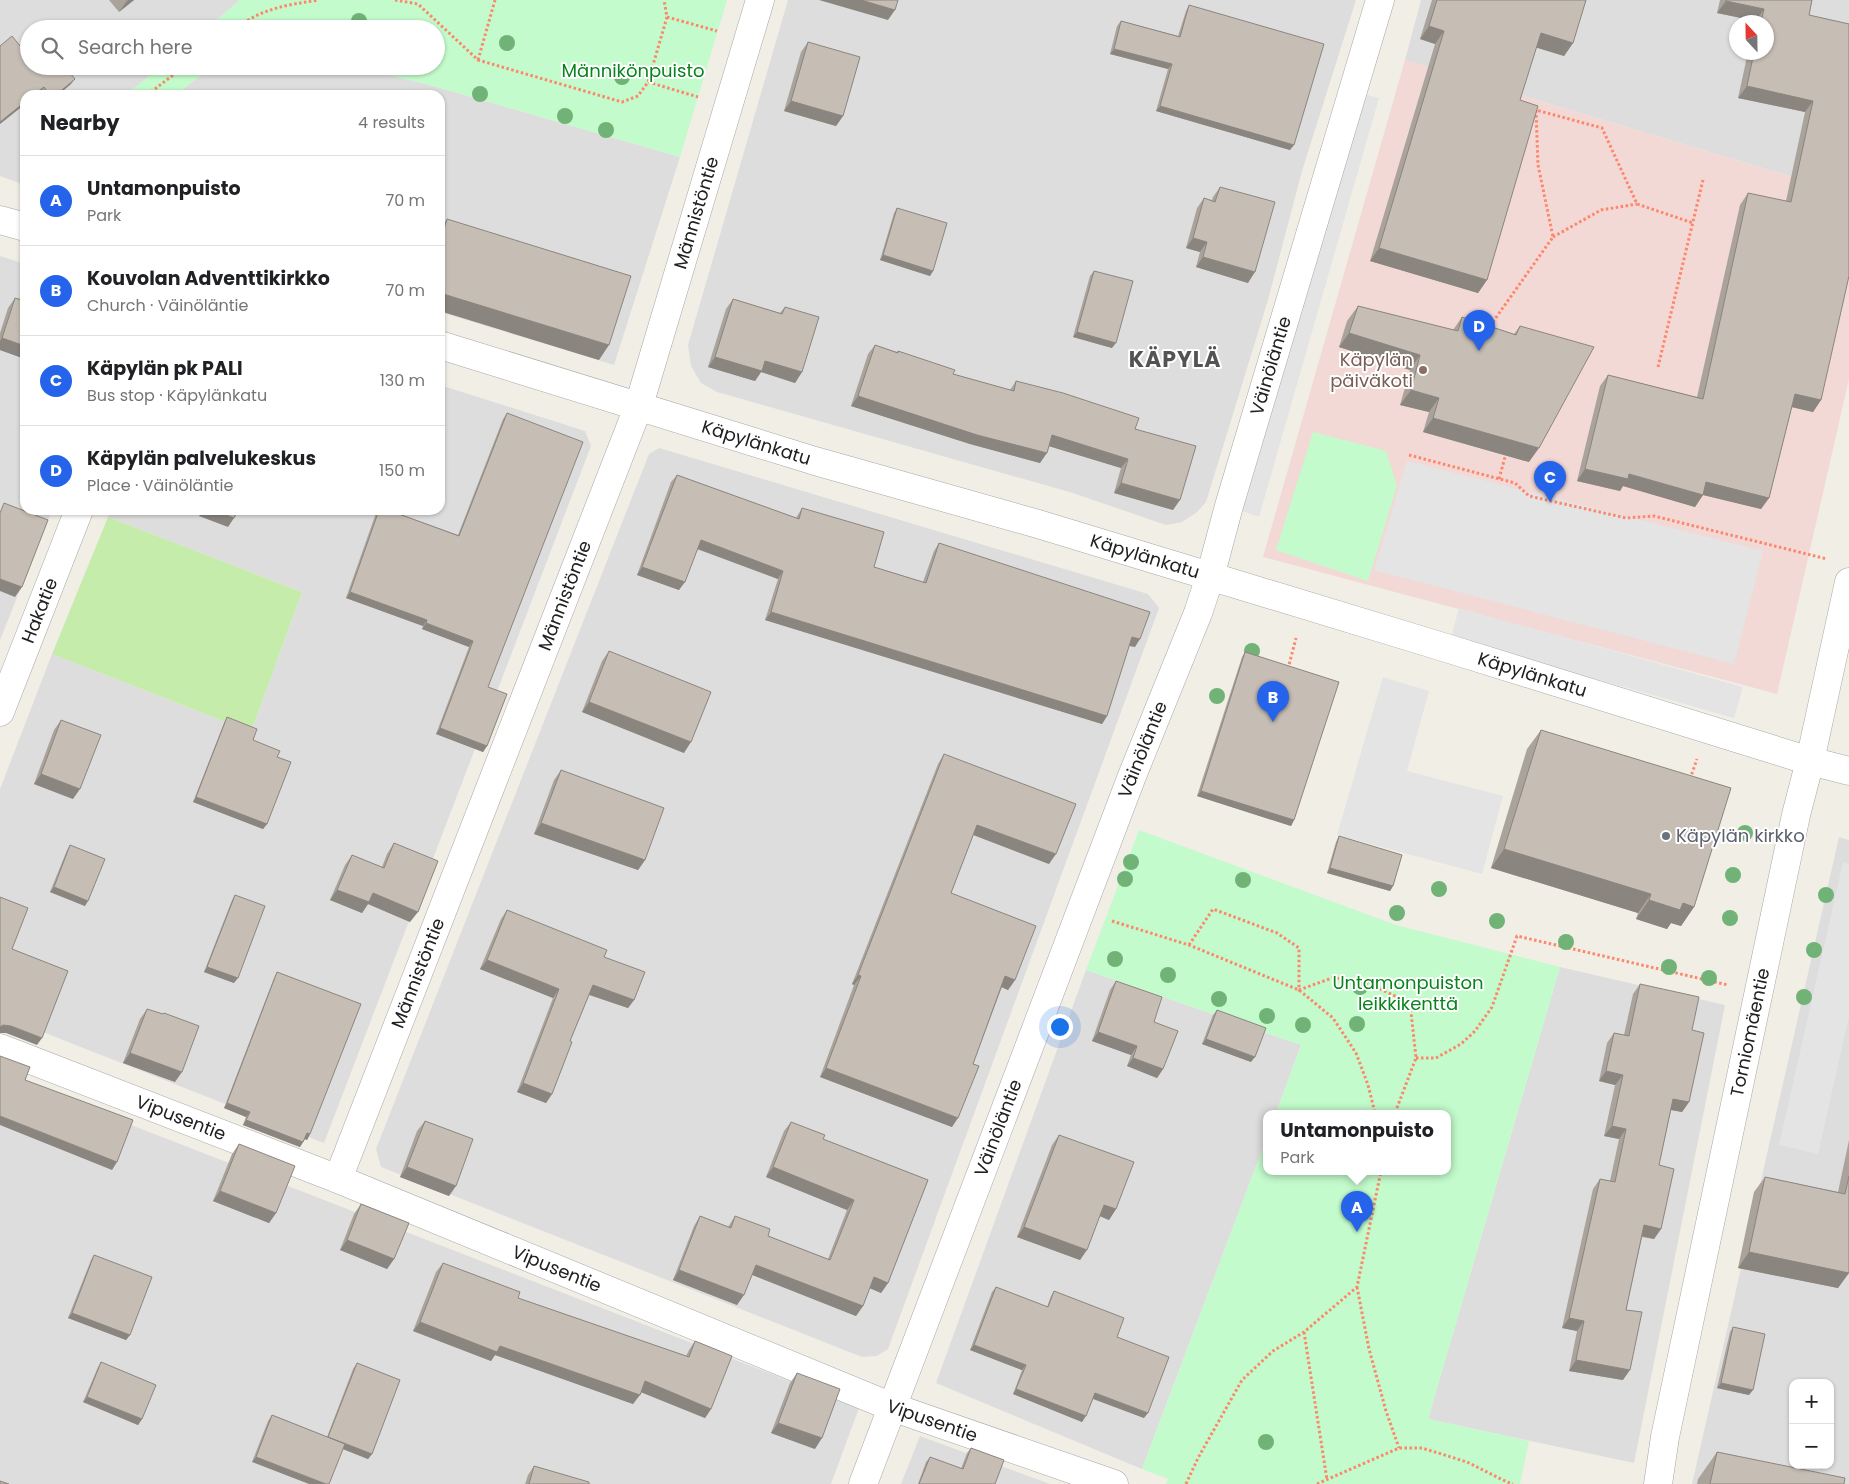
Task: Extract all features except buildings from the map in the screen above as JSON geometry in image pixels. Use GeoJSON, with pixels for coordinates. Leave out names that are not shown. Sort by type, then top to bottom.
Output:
{"type":"FeatureCollection","features":[{"type":"Feature","properties":{"kind":"street","name":"Männistöntie"},"geometry":{"type":"LineString","coordinates":[[338,1179],[639,405],[760,0]]}},
{"type":"Feature","properties":{"kind":"street","name":"Väinöläntie"},"geometry":{"type":"LineString","coordinates":[[863,1484],[1132,776],[1198,613],[1380,0]]}},
{"type":"Feature","properties":{"kind":"street"},"geometry":{"type":"LineString","coordinates":[[0,220],[20,226]]}},
{"type":"Feature","properties":{"kind":"street","name":"Käpylänkatu"},"geometry":{"type":"LineString","coordinates":[[445,347],[815,461],[1038,524],[1849,772]]}},
{"type":"Feature","properties":{"kind":"street","name":"Hakatie"},"geometry":{"type":"LineString","coordinates":[[0,712],[76,515]]}},
{"type":"Feature","properties":{"kind":"street","name":"Torniomäentie"},"geometry":{"type":"LineString","coordinates":[[1658,1484],[1669,1418],[1796,815],[1810,761],[1849,582]]}},
{"type":"Feature","properties":{"kind":"street","name":"Vipusentie"},"geometry":{"type":"LineString","coordinates":[[0,1048],[338,1179],[892,1407],[1114,1484]]}},
{"type":"Feature","properties":{"kind":"path"},"geometry":{"type":"LineString","coordinates":[[248,20],[276,7],[319,0]]}},
{"type":"Feature","properties":{"kind":"path"},"geometry":{"type":"LineString","coordinates":[[395,0],[418,2],[437,20]]}},
{"type":"Feature","properties":{"kind":"path"},"geometry":{"type":"LineString","coordinates":[[478,60],[495,0]]}},
{"type":"Feature","properties":{"kind":"path"},"geometry":{"type":"LineString","coordinates":[[445,28],[478,60],[622,102],[638,96],[648,82],[667,16],[664,0]]}},
{"type":"Feature","properties":{"kind":"path"},"geometry":{"type":"LineString","coordinates":[[667,16],[748,40]]}},
{"type":"Feature","properties":{"kind":"path"},"geometry":{"type":"LineString","coordinates":[[154,90],[173,75]]}},
{"type":"Feature","properties":{"kind":"path"},"geometry":{"type":"LineString","coordinates":[[648,82],[729,106]]}},
{"type":"Feature","properties":{"kind":"path"},"geometry":{"type":"LineString","coordinates":[[1553,237],[1538,165],[1536,110],[1602,128],[1637,204]]}},
{"type":"Feature","properties":{"kind":"path"},"geometry":{"type":"LineString","coordinates":[[1658,366],[1703,180]]}},
{"type":"Feature","properties":{"kind":"path"},"geometry":{"type":"LineString","coordinates":[[1490,326],[1553,237],[1600,210],[1637,204],[1693,223]]}},
{"type":"Feature","properties":{"kind":"path"},"geometry":{"type":"LineString","coordinates":[[1409,455],[1515,483],[1529,496],[1626,518],[1654,516],[1831,560]]}},
{"type":"Feature","properties":{"kind":"path"},"geometry":{"type":"LineString","coordinates":[[1499,479],[1505,457]]}},
{"type":"Feature","properties":{"kind":"path"},"geometry":{"type":"LineString","coordinates":[[1288,672],[1296,638]]}},
{"type":"Feature","properties":{"kind":"path"},"geometry":{"type":"LineString","coordinates":[[1688,784],[1700,752]]}},
{"type":"Feature","properties":{"kind":"path"},"geometry":{"type":"LineString","coordinates":[[1189,945],[1213,909],[1277,933],[1299,948],[1299,990]]}},
{"type":"Feature","properties":{"kind":"path"},"geometry":{"type":"LineString","coordinates":[[1082,911],[1189,945],[1299,990],[1333,1018],[1356,1053],[1375,1110]]}},
{"type":"Feature","properties":{"kind":"path"},"geometry":{"type":"LineString","coordinates":[[1416,1058],[1436,1058],[1461,1044],[1475,1032],[1492,1007],[1517,936],[1729,985]]}},
{"type":"Feature","properties":{"kind":"path"},"geometry":{"type":"LineString","coordinates":[[1299,990],[1332,978],[1361,980],[1410,1003],[1416,1058],[1396,1110]]}},
{"type":"Feature","properties":{"kind":"path"},"geometry":{"type":"LineString","coordinates":[[1380,1175],[1357,1288],[1369,1349],[1386,1411],[1399,1448]]}},
{"type":"Feature","properties":{"kind":"path"},"geometry":{"type":"LineString","coordinates":[[1186,1484],[1198,1458],[1242,1380],[1273,1351],[1304,1332],[1357,1288]]}},
{"type":"Feature","properties":{"kind":"path"},"geometry":{"type":"LineString","coordinates":[[1304,1332],[1327,1480]]}},
{"type":"Feature","properties":{"kind":"path"},"geometry":{"type":"LineString","coordinates":[[1317,1484],[1399,1448],[1422,1448],[1467,1462],[1513,1484]]}},
{"type":"Feature","properties":{"kind":"shaded area"},"geometry":{"type":"Polygon","coordinates":[[[0,0],[240,0],[217,20],[20,20],[20,75],[150,75],[132,90],[20,90],[20,183],[0,176],[0,0]]]}},
{"type":"Feature","properties":{"kind":"shaded area"},"geometry":{"type":"Polygon","coordinates":[[[788,0],[1356,0],[1302,171],[1268,300],[1206,502],[1196,513],[1182,522],[1166,525],[1073,493],[717,392],[701,383],[691,366],[688,345],[788,0]]]}},
{"type":"Feature","properties":{"kind":"shaded area"},"geometry":{"type":"Polygon","coordinates":[[[1421,0],[1849,0],[1849,194],[1405,60],[1421,0]]]}},
{"type":"Feature","properties":{"kind":"shaded area"},"geometry":{"type":"Polygon","coordinates":[[[1405,60],[1849,194],[1849,379],[1777,694],[1263,557],[1405,60]]]}},
{"type":"Feature","properties":{"kind":"shaded area"},"geometry":{"type":"Polygon","coordinates":[[[201,75],[390,75],[437,87],[680,157],[614,365],[445,314],[445,90],[182,90],[201,75]]]}},
{"type":"Feature","properties":{"kind":"shaded area"},"geometry":{"type":"Polygon","coordinates":[[[1353,91],[1379,98],[1259,517],[1229,506],[1353,91]]]}},
{"type":"Feature","properties":{"kind":"shaded area"},"geometry":{"type":"Polygon","coordinates":[[[0,256],[20,262],[20,515],[50,515],[0,640],[0,256]]]}},
{"type":"Feature","properties":{"kind":"shaded area"},"geometry":{"type":"Polygon","coordinates":[[[445,387],[585,431],[591,446],[324,1143],[0,1015],[0,789],[52,654],[251,732],[302,592],[108,517],[109,515],[445,515],[445,387]]]}},
{"type":"Feature","properties":{"kind":"shaded area"},"geometry":{"type":"Polygon","coordinates":[[[659,448],[1148,594],[1159,608],[888,1349],[877,1356],[862,1357],[381,1167],[376,1149],[649,454],[659,448]]]}},
{"type":"Feature","properties":{"kind":"shaded area"},"geometry":{"type":"Polygon","coordinates":[[[1407,461],[1763,551],[1734,664],[1374,570],[1407,461]]]}},
{"type":"Feature","properties":{"kind":"shaded area"},"geometry":{"type":"Polygon","coordinates":[[[1459,608],[1743,687],[1734,718],[1451,638],[1459,608]]]}},
{"type":"Feature","properties":{"kind":"shaded area"},"geometry":{"type":"Polygon","coordinates":[[[1383,677],[1429,691],[1407,771],[1503,796],[1482,874],[1337,835],[1383,677]]]}},
{"type":"Feature","properties":{"kind":"shaded area"},"geometry":{"type":"Polygon","coordinates":[[[1839,837],[1849,840],[1849,1484],[1692,1484],[1839,837]]]}},
{"type":"Feature","properties":{"kind":"shaded area"},"geometry":{"type":"Polygon","coordinates":[[[1843,862],[1849,864],[1849,1016],[1818,1154],[1779,1145],[1843,862]]]}},
{"type":"Feature","properties":{"kind":"shaded area"},"geometry":{"type":"Polygon","coordinates":[[[1560,967],[1725,1005],[1634,1463],[1428,1419],[1560,967]]]}},
{"type":"Feature","properties":{"kind":"shaded area"},"geometry":{"type":"Polygon","coordinates":[[[1086,970],[1301,1045],[1277,1110],[1263,1110],[1263,1148],[1142,1469],[936,1383],[1086,970]]]}},
{"type":"Feature","properties":{"kind":"shaded area"},"geometry":{"type":"Polygon","coordinates":[[[0,1074],[859,1408],[831,1484],[0,1484],[0,1074]]]}},
{"type":"Feature","properties":{"kind":"shaded area"},"geometry":{"type":"Polygon","coordinates":[[[920,1436],[1050,1484],[901,1484],[920,1436]]]}},
{"type":"Feature","properties":{"kind":"green space","name":"Männikönpuisto"},"geometry":{"type":"Polygon","coordinates":[[[240,0],[727,0],[680,157],[390,75],[445,75],[445,20],[217,20],[240,0]]]}},
{"type":"Feature","properties":{"kind":"green space"},"geometry":{"type":"Polygon","coordinates":[[[150,75],[201,75],[182,90],[132,90],[150,75]]]}},
{"type":"Feature","properties":{"kind":"green space"},"geometry":{"type":"Polygon","coordinates":[[[1313,432],[1386,451],[1397,486],[1368,581],[1276,550],[1313,432]]]}},
{"type":"Feature","properties":{"kind":"green space"},"geometry":{"type":"Polygon","coordinates":[[[108,517],[302,592],[251,732],[52,654],[108,517]]]}},
{"type":"Feature","properties":{"kind":"green space","name":"Untamonpuiston leikkikenttä"},"geometry":{"type":"Polygon","coordinates":[[[1139,830],[1396,925],[1560,967],[1428,1419],[1529,1441],[1520,1484],[1166,1484],[1168,1479],[1142,1469],[1263,1148],[1263,1175],[1451,1175],[1451,1110],[1277,1110],[1301,1045],[1086,970],[1139,830]]]}},
{"type":"Feature","properties":{"kind":"place","name":"Käpylän palvelukeskus"},"geometry":{"type":"Point","coordinates":[1479,351]}},
{"type":"Feature","properties":{"kind":"place","name":"Käpylän päiväkoti"},"geometry":{"type":"Point","coordinates":[1423,370]}},
{"type":"Feature","properties":{"kind":"place","name":"Käpylän pk PALI"},"geometry":{"type":"Point","coordinates":[1550,502]}},
{"type":"Feature","properties":{"kind":"place","name":"Kouvolan Adventtikirkko"},"geometry":{"type":"Point","coordinates":[1273,722]}},
{"type":"Feature","properties":{"kind":"place","name":"Käpylän kirkko"},"geometry":{"type":"Point","coordinates":[1666,836]}},
{"type":"Feature","properties":{"kind":"place","name":"Untamonpuisto"},"geometry":{"type":"Point","coordinates":[1357,1232]}},
{"type":"Feature","properties":{"kind":"district","name":"KÄPYLÄ"},"geometry":{"type":"Point","coordinates":[1175,359]}}]}
